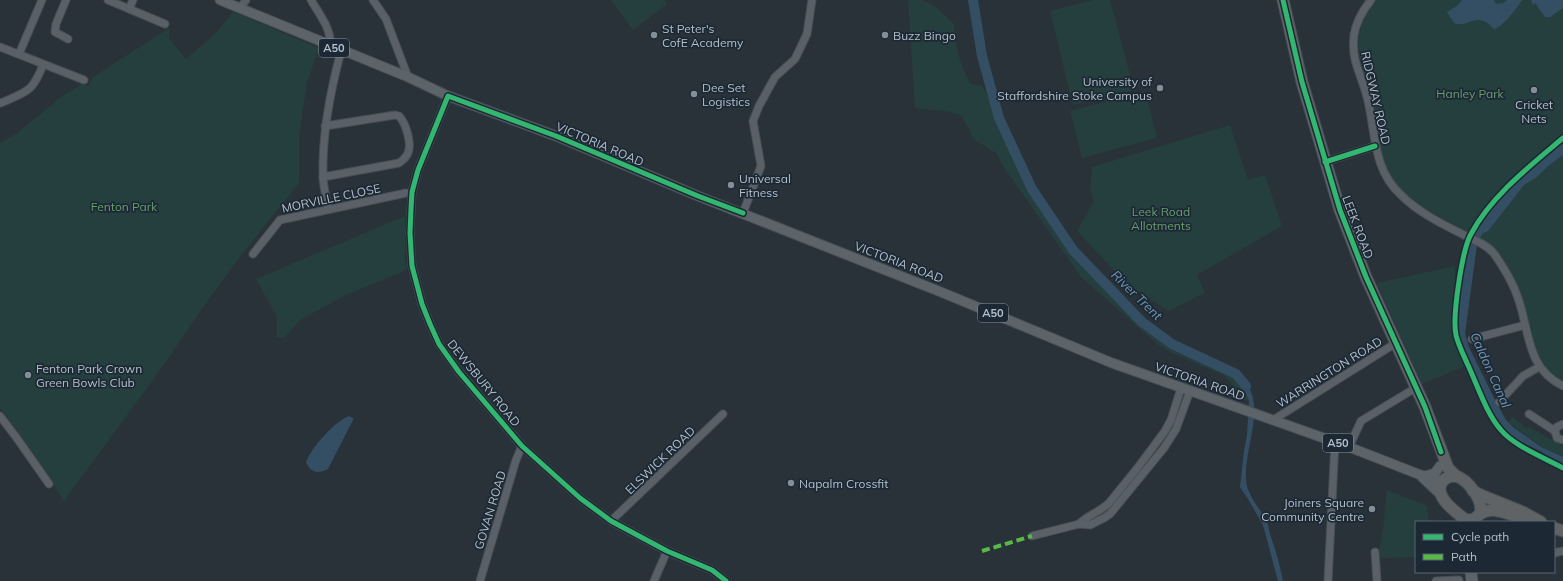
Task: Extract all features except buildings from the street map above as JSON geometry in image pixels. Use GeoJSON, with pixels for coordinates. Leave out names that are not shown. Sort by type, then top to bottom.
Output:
{"type":"FeatureCollection","features":[{"type":"Feature","properties":{"kind":"highway","name":"LEEK ROAD"},"geometry":{"type":"LineString","coordinates":[[1283,0],[1302,82],[1325,162],[1352,244],[1426,407],[1448,468],[1472,490]]}},
{"type":"Feature","properties":{"kind":"highway","name":"LEEK ROAD"},"geometry":{"type":"LineString","coordinates":[[1441,452],[1440,466],[1443,480]]}},
{"type":"Feature","properties":{"kind":"highway"},"geometry":{"type":"LineString","coordinates":[[1456,476],[1443,480],[1440,487],[1441,495],[1463,520],[1476,518],[1486,511],[1498,510],[1522,518],[1538,521]]}},
{"type":"Feature","properties":{"kind":"highway"},"geometry":{"type":"LineString","coordinates":[[1472,490],[1480,505],[1476,518]]}},
{"type":"Feature","properties":{"kind":"highway"},"geometry":{"type":"LineString","coordinates":[[1472,490],[1523,512],[1538,521]]}},
{"type":"Feature","properties":{"kind":"main road","name":"VICTORIA ROAD"},"geometry":{"type":"LineString","coordinates":[[220,0],[341,51],[408,77],[448,96],[556,136],[683,190],[942,292],[1112,363],[1349,447],[1422,475],[1443,480]]}},
{"type":"Feature","properties":{"kind":"main road"},"geometry":{"type":"LineString","coordinates":[[1422,475],[1435,473],[1440,466]]}},
{"type":"Feature","properties":{"kind":"main road","name":"VICTORIA ROAD"},"geometry":{"type":"LineString","coordinates":[[1422,475],[1441,495]]}},
{"type":"Feature","properties":{"kind":"street"},"geometry":{"type":"LineString","coordinates":[[19,54],[42,0]]}},
{"type":"Feature","properties":{"kind":"street"},"geometry":{"type":"LineString","coordinates":[[66,0],[56,24],[55,32],[68,39]]}},
{"type":"Feature","properties":{"kind":"street"},"geometry":{"type":"LineString","coordinates":[[108,0],[165,24]]}},
{"type":"Feature","properties":{"kind":"street"},"geometry":{"type":"LineString","coordinates":[[129,9],[133,0]]}},
{"type":"Feature","properties":{"kind":"street"},"geometry":{"type":"LineString","coordinates":[[240,8],[246,0]]}},
{"type":"Feature","properties":{"kind":"street"},"geometry":{"type":"LineString","coordinates":[[311,0],[330,32],[330,46]]}},
{"type":"Feature","properties":{"kind":"street"},"geometry":{"type":"LineString","coordinates":[[373,0],[386,19],[408,77]]}},
{"type":"Feature","properties":{"kind":"street"},"geometry":{"type":"LineString","coordinates":[[743,213],[761,166],[753,120],[775,77],[795,59],[807,34],[812,0]]}},
{"type":"Feature","properties":{"kind":"street","name":"RIDGWAY ROAD"},"geometry":{"type":"LineString","coordinates":[[1371,0],[1358,20],[1354,34],[1354,52],[1356,67],[1368,97],[1375,146],[1383,172],[1393,188],[1419,210],[1490,250],[1508,276],[1518,298],[1533,353],[1540,367],[1550,378],[1563,386]]}},
{"type":"Feature","properties":{"kind":"street"},"geometry":{"type":"LineString","coordinates":[[0,48],[84,80]]}},
{"type":"Feature","properties":{"kind":"street"},"geometry":{"type":"LineString","coordinates":[[328,209],[323,177],[325,126],[332,84],[341,51]]}},
{"type":"Feature","properties":{"kind":"street"},"geometry":{"type":"LineString","coordinates":[[1,103],[29,90],[36,81],[43,64]]}},
{"type":"Feature","properties":{"kind":"street"},"geometry":{"type":"LineString","coordinates":[[72,84],[75,77]]}},
{"type":"Feature","properties":{"kind":"street","name":"DEWSBURY ROAD"},"geometry":{"type":"LineString","coordinates":[[448,96],[418,170],[412,192],[410,232],[412,266],[422,304],[439,344],[459,372],[522,446],[580,498],[611,521],[667,550],[712,570],[726,581]]}},
{"type":"Feature","properties":{"kind":"street"},"geometry":{"type":"LineString","coordinates":[[323,177],[399,163],[404,159],[409,150],[407,127],[399,116],[395,115],[325,126]]}},
{"type":"Feature","properties":{"kind":"street"},"geometry":{"type":"LineString","coordinates":[[1325,162],[1375,146]]}},
{"type":"Feature","properties":{"kind":"street","name":"MORVILLE CLOSE"},"geometry":{"type":"LineString","coordinates":[[253,254],[280,220],[406,194]]}},
{"type":"Feature","properties":{"kind":"street"},"geometry":{"type":"LineString","coordinates":[[1472,339],[1525,324]]}},
{"type":"Feature","properties":{"kind":"street","name":"WARRINGTON ROAD"},"geometry":{"type":"LineString","coordinates":[[1272,420],[1396,343]]}},
{"type":"Feature","properties":{"kind":"street"},"geometry":{"type":"LineString","coordinates":[[1500,402],[1523,376],[1540,367]]}},
{"type":"Feature","properties":{"kind":"street"},"geometry":{"type":"LineString","coordinates":[[1079,524],[1087,517],[1102,510],[1109,503],[1155,445],[1171,420],[1181,388]]}},
{"type":"Feature","properties":{"kind":"street"},"geometry":{"type":"LineString","coordinates":[[1349,447],[1361,421],[1417,388]]}},
{"type":"Feature","properties":{"kind":"street"},"geometry":{"type":"LineString","coordinates":[[1032,536],[1079,524],[1090,525],[1104,518],[1115,509],[1164,448],[1176,429],[1190,391]]}},
{"type":"Feature","properties":{"kind":"street","name":"ELSWICK ROAD"},"geometry":{"type":"LineString","coordinates":[[611,521],[723,414]]}},
{"type":"Feature","properties":{"kind":"street"},"geometry":{"type":"LineString","coordinates":[[1529,414],[1555,431],[1557,438],[1563,440]]}},
{"type":"Feature","properties":{"kind":"street"},"geometry":{"type":"LineString","coordinates":[[0,416],[49,484]]}},
{"type":"Feature","properties":{"kind":"street"},"geometry":{"type":"LineString","coordinates":[[1555,431],[1557,427],[1563,424]]}},
{"type":"Feature","properties":{"kind":"street"},"geometry":{"type":"LineString","coordinates":[[1328,581],[1335,442]]}},
{"type":"Feature","properties":{"kind":"street","name":"GOVAN ROAD"},"geometry":{"type":"LineString","coordinates":[[480,581],[516,460],[522,446]]}},
{"type":"Feature","properties":{"kind":"street"},"geometry":{"type":"LineString","coordinates":[[654,581],[667,550]]}},
{"type":"Feature","properties":{"kind":"street"},"geometry":{"type":"LineString","coordinates":[[1374,552],[1377,581]]}},
{"type":"Feature","properties":{"kind":"street"},"geometry":{"type":"LineString","coordinates":[[1436,581],[1455,580]]}},
{"type":"Feature","properties":{"kind":"green space"},"geometry":{"type":"Polygon","coordinates":[[[611,0],[664,0],[667,4],[633,30],[611,0]]]}},
{"type":"Feature","properties":{"kind":"green space"},"geometry":{"type":"Polygon","coordinates":[[[908,0],[922,0],[935,6],[954,24],[959,55],[967,77],[971,84],[982,86],[988,97],[1004,139],[1031,192],[1072,254],[1089,273],[1150,331],[1173,347],[1214,365],[1238,380],[1243,386],[1249,400],[1242,400],[1230,381],[1223,375],[1172,353],[1157,344],[1081,277],[1005,169],[996,153],[973,139],[961,116],[952,112],[915,108],[908,0]]]}},
{"type":"Feature","properties":{"kind":"green space"},"geometry":{"type":"Polygon","coordinates":[[[1093,0],[1110,0],[1134,90],[1073,105],[1050,11],[1093,0]]]}},
{"type":"Feature","properties":{"kind":"green space","name":"Hanley Park"},"geometry":{"type":"Polygon","coordinates":[[[1375,0],[1563,0],[1563,382],[1556,378],[1541,361],[1535,347],[1531,331],[1532,329],[1529,324],[1521,296],[1494,248],[1421,207],[1394,184],[1388,172],[1379,145],[1375,121],[1380,115],[1377,112],[1374,115],[1358,44],[1360,30],[1365,16],[1375,0]]]}},
{"type":"Feature","properties":{"kind":"green space","name":"Fenton Park"},"geometry":{"type":"Polygon","coordinates":[[[233,12],[319,48],[307,82],[299,137],[299,183],[242,254],[158,373],[64,501],[15,427],[0,408],[0,143],[16,134],[61,97],[82,84],[88,86],[93,77],[169,28],[169,38],[186,59],[216,33],[233,12]]]}},
{"type":"Feature","properties":{"kind":"green space"},"geometry":{"type":"Polygon","coordinates":[[[1145,91],[1157,138],[1082,158],[1070,111],[1145,91]]]}},
{"type":"Feature","properties":{"kind":"green space","name":"Leek Road Allotments"},"geometry":{"type":"Polygon","coordinates":[[[1230,125],[1248,180],[1265,175],[1282,226],[1197,275],[1205,293],[1168,311],[1126,283],[1077,231],[1094,201],[1090,190],[1092,167],[1230,125]]]}},
{"type":"Feature","properties":{"kind":"green space"},"geometry":{"type":"Polygon","coordinates":[[[405,216],[405,261],[407,270],[348,294],[300,320],[284,338],[277,337],[277,317],[256,279],[405,216]]]}},
{"type":"Feature","properties":{"kind":"green space"},"geometry":{"type":"Polygon","coordinates":[[[1455,266],[1454,333],[1456,342],[1467,365],[1422,384],[1377,283],[1455,266]]]}},
{"type":"Feature","properties":{"kind":"green space"},"geometry":{"type":"Polygon","coordinates":[[[1513,417],[1526,428],[1529,427],[1563,446],[1563,459],[1543,448],[1508,422],[1513,417]]]}},
{"type":"Feature","properties":{"kind":"green space"},"geometry":{"type":"Polygon","coordinates":[[[1387,490],[1427,506],[1429,521],[1415,521],[1415,557],[1380,558],[1379,552],[1387,490]]]}},
{"type":"Feature","properties":{"kind":"water"},"geometry":{"type":"Polygon","coordinates":[[[1462,0],[1494,0],[1496,4],[1503,3],[1507,0],[1522,0],[1505,21],[1498,28],[1494,29],[1486,22],[1479,20],[1461,24],[1454,23],[1447,12],[1457,6],[1462,0]]]}},
{"type":"Feature","properties":{"kind":"water"},"geometry":{"type":"Polygon","coordinates":[[[1531,0],[1563,0],[1563,8],[1550,17],[1545,17],[1535,3],[1533,5],[1531,0]]]}},
{"type":"Feature","properties":{"kind":"water"},"geometry":{"type":"Polygon","coordinates":[[[1563,142],[1563,155],[1548,166],[1537,177],[1524,185],[1488,231],[1482,234],[1477,245],[1465,334],[1469,347],[1506,420],[1513,427],[1541,447],[1563,457],[1563,466],[1540,451],[1517,440],[1505,431],[1497,421],[1461,342],[1458,333],[1458,325],[1463,269],[1473,236],[1482,221],[1507,191],[1563,142]]]}},
{"type":"Feature","properties":{"kind":"water"},"geometry":{"type":"Polygon","coordinates":[[[1237,372],[1247,384],[1252,396],[1254,409],[1254,423],[1246,465],[1248,490],[1267,522],[1283,581],[1278,581],[1263,525],[1240,487],[1247,435],[1249,401],[1243,386],[1238,380],[1237,372]]]}},
{"type":"Feature","properties":{"kind":"water"},"geometry":{"type":"Polygon","coordinates":[[[349,416],[353,418],[353,420],[328,469],[321,472],[315,472],[306,462],[309,456],[318,443],[337,423],[349,416]]]}},
{"type":"Feature","properties":{"kind":"waterway","name":"River Trent"},"geometry":{"type":"LineString","coordinates":[[973,0],[982,56],[999,118],[1032,189],[1073,250],[1142,322],[1172,344],[1236,374],[1246,386]]}},
{"type":"Feature","properties":{"kind":"marked path"},"geometry":{"type":"LineString","coordinates":[[982,551],[1032,536]]}},
{"type":"Feature","properties":{"kind":"cycle path"},"geometry":{"type":"LineString","coordinates":[[1283,0],[1302,82],[1340,210],[1366,277],[1425,407],[1441,452]]}},
{"type":"Feature","properties":{"kind":"cycle path"},"geometry":{"type":"LineString","coordinates":[[726,581],[712,570],[667,551],[611,521],[580,498],[522,446],[459,372],[439,344],[422,304],[412,266],[410,233],[411,209],[412,192],[418,170],[448,96],[556,136],[698,196],[743,213]]}},
{"type":"Feature","properties":{"kind":"cycle path"},"geometry":{"type":"LineString","coordinates":[[1563,138],[1512,182],[1479,220],[1471,234],[1464,254],[1455,314],[1455,326],[1458,342],[1486,407],[1496,423],[1501,430],[1514,441],[1563,468]]}},
{"type":"Feature","properties":{"kind":"cycle path"},"geometry":{"type":"LineString","coordinates":[[1325,162],[1375,146]]}},
{"type":"Feature","properties":{"kind":"place","name":"St Peter's CofE Academy"},"geometry":{"type":"Point","coordinates":[654,35]}},
{"type":"Feature","properties":{"kind":"place","name":"Buzz Bingo"},"geometry":{"type":"Point","coordinates":[885,35]}},
{"type":"Feature","properties":{"kind":"place","name":"University of Staffordshire Stoke Campus"},"geometry":{"type":"Point","coordinates":[1160,88]}},
{"type":"Feature","properties":{"kind":"place","name":"Cricket Nets"},"geometry":{"type":"Point","coordinates":[1534,90]}},
{"type":"Feature","properties":{"kind":"place","name":"Dee Set Logistics"},"geometry":{"type":"Point","coordinates":[694,94]}},
{"type":"Feature","properties":{"kind":"place","name":"Universal Fitness"},"geometry":{"type":"Point","coordinates":[731,185]}},
{"type":"Feature","properties":{"kind":"place","name":"Fenton Park Crown Green Bowls Club"},"geometry":{"type":"Point","coordinates":[28,375]}},
{"type":"Feature","properties":{"kind":"place","name":"Napalm Crossfit"},"geometry":{"type":"Point","coordinates":[791,483]}},
{"type":"Feature","properties":{"kind":"place","name":"Joiners Square Community Centre"},"geometry":{"type":"Point","coordinates":[1372,509]}},
{"type":"Feature","properties":{"kind":"water label","name":"Caldon Canal"},"geometry":{"type":"Point","coordinates":[1491,370]}}]}
